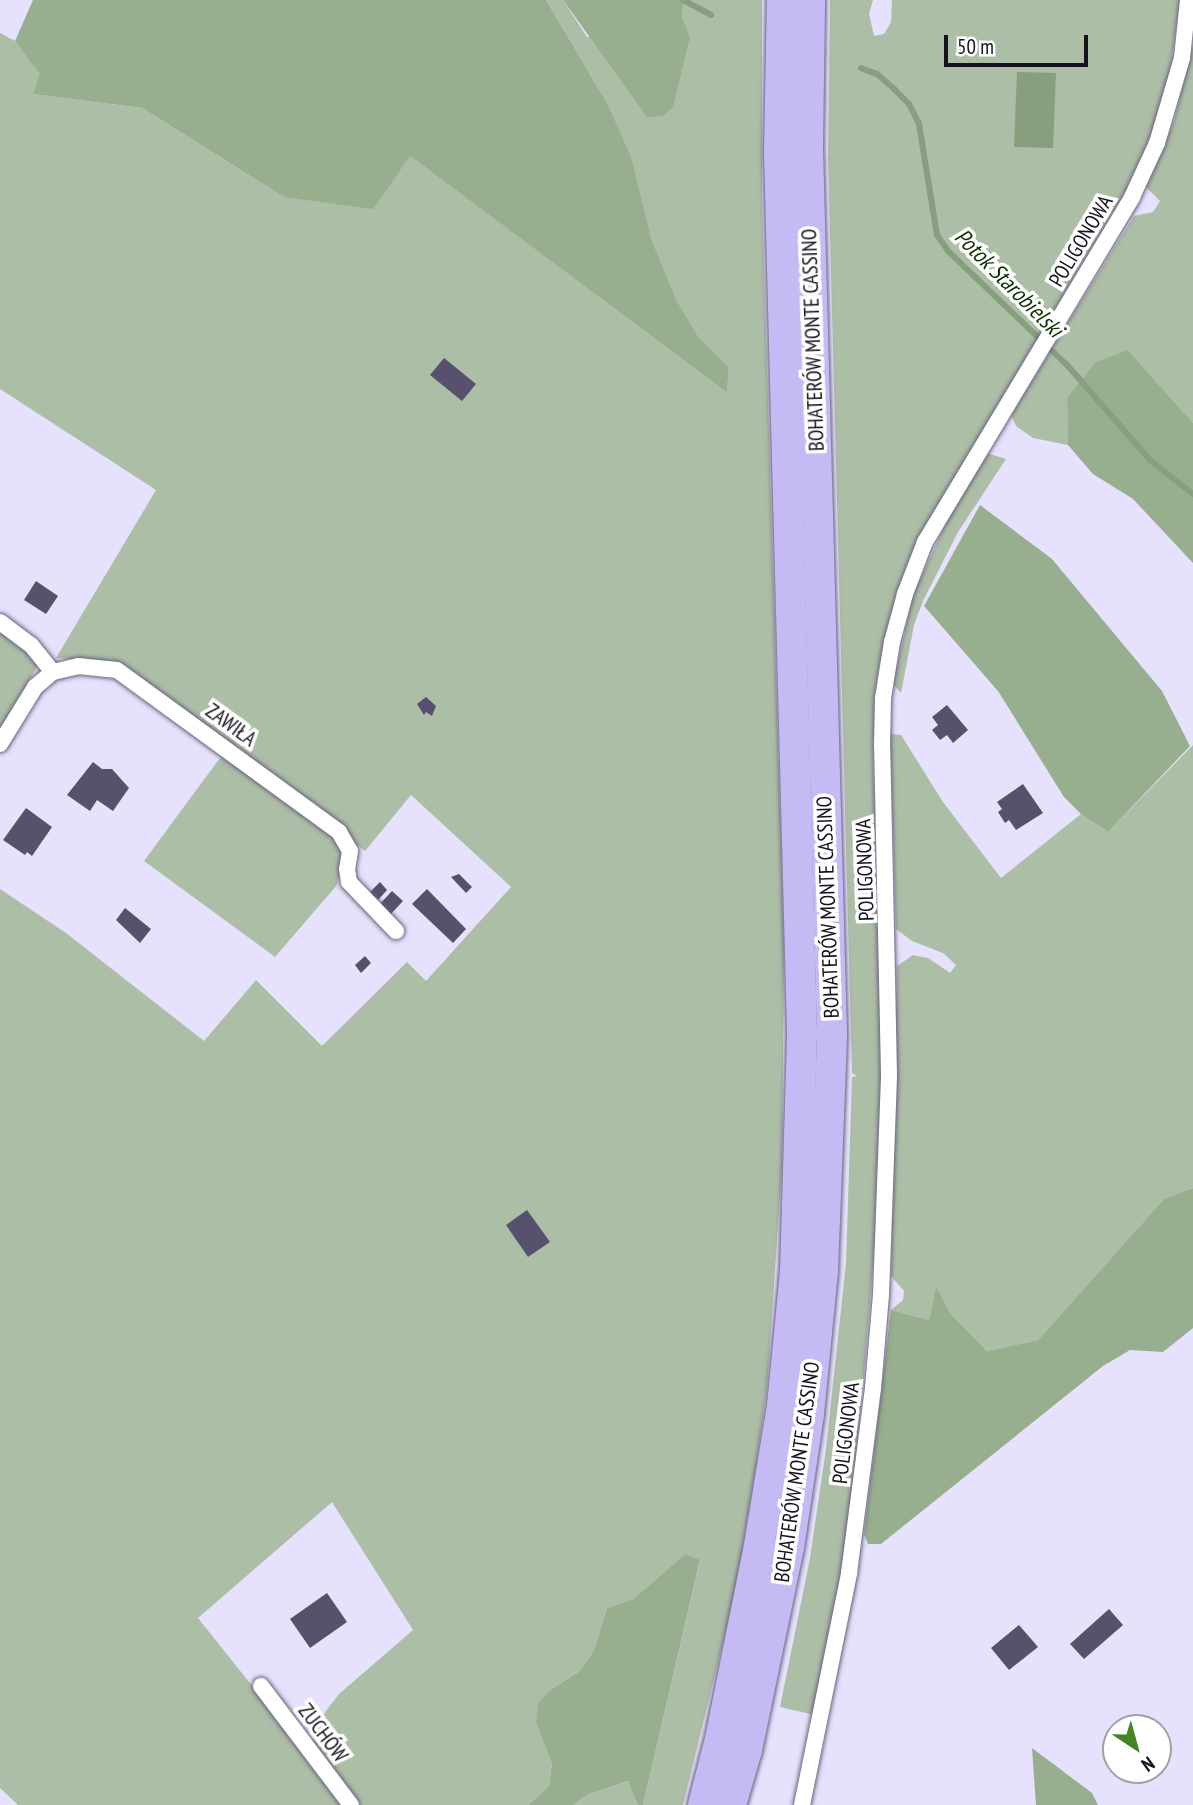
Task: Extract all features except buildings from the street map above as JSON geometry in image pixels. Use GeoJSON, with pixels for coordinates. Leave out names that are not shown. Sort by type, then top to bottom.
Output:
{"type":"FeatureCollection","features":[{"type":"Feature","properties":{"kind":"highway","name":"BOHATERÓW MONTE CASSINO"},"geometry":{"type":"LineString","coordinates":[[703,1805],[720,1739],[759,1546],[782,1406],[795,1272],[802,1032],[779,151],[782,0]]}},
{"type":"Feature","properties":{"kind":"highway","name":"BOHATERÓW MONTE CASSINO"},"geometry":{"type":"LineString","coordinates":[[731,1805],[747,1750],[789,1548],[809,1414],[823,1272],[832,1034],[808,149],[810,0]]}},
{"type":"Feature","properties":{"kind":"street","name":"POLIGONOWA"},"geometry":{"type":"LineString","coordinates":[[802,1805],[849,1573],[873,1388],[881,1295],[889,1074],[882,746],[883,698],[892,642],[905,594],[925,542],[1132,197],[1157,143],[1182,58],[1188,0]]}},
{"type":"Feature","properties":{"kind":"street"},"geometry":{"type":"LineString","coordinates":[[0,622],[31,645],[53,672],[35,687],[0,744]]}},
{"type":"Feature","properties":{"kind":"street","name":"ZAWIŁA"},"geometry":{"type":"LineString","coordinates":[[53,672],[94,666],[117,670],[127,675],[339,832],[350,851],[347,869],[349,882],[396,931]]}},
{"type":"Feature","properties":{"kind":"street","name":"ZUCHÓW"},"geometry":{"type":"LineString","coordinates":[[261,1686],[351,1805]]}},
{"type":"Feature","properties":{"kind":"shaded area"},"geometry":{"type":"Polygon","coordinates":[[[33,0],[546,0],[607,103],[631,157],[651,238],[677,301],[698,336],[729,367],[727,392],[410,156],[373,209],[284,197],[142,108],[33,94],[40,74],[15,41],[33,0]]]}},
{"type":"Feature","properties":{"kind":"shaded area"},"geometry":{"type":"Polygon","coordinates":[[[546,0],[563,0],[587,37],[690,37],[682,16],[684,0],[762,0],[762,198],[784,949],[782,1167],[767,1387],[756,1466],[735,1593],[683,1805],[643,1805],[700,1561],[685,1554],[633,1599],[607,1608],[594,1650],[580,1671],[550,1690],[536,1723],[552,1764],[549,1786],[528,1805],[355,1805],[309,1742],[316,1736],[313,1728],[339,1694],[413,1630],[332,1502],[198,1618],[347,1805],[18,1805],[0,1788],[0,889],[66,933],[204,1041],[256,980],[322,1046],[407,962],[426,981],[511,887],[411,795],[365,851],[123,666],[106,661],[56,658],[156,490],[0,389],[0,33],[15,41],[41,74],[33,94],[142,108],[284,197],[410,156],[727,391],[729,367],[698,336],[677,301],[651,238],[607,103],[546,0]]]}},
{"type":"Feature","properties":{"kind":"shaded area"},"geometry":{"type":"Polygon","coordinates":[[[563,0],[684,0],[682,16],[690,37],[673,107],[663,116],[647,117],[563,0]]]}},
{"type":"Feature","properties":{"kind":"shaded area"},"geometry":{"type":"Polygon","coordinates":[[[830,0],[873,0],[869,14],[874,36],[884,34],[891,22],[892,0],[1180,0],[1168,86],[1150,139],[1126,191],[917,541],[899,588],[878,671],[873,748],[882,1079],[878,1204],[858,1444],[842,1566],[814,1715],[780,1707],[810,1558],[826,1449],[846,1263],[852,1077],[857,1076],[852,1073],[828,158],[830,0]]]}},
{"type":"Feature","properties":{"kind":"shaded area"},"geometry":{"type":"Polygon","coordinates":[[[1193,45],[1193,423],[1128,350],[1067,398],[1068,445],[1033,438],[1016,426],[1011,415],[1134,216],[1153,212],[1160,201],[1146,187],[1174,121],[1193,45]]]}},
{"type":"Feature","properties":{"kind":"shaded area"},"geometry":{"type":"Polygon","coordinates":[[[1017,72],[1056,73],[1053,148],[1014,147],[1017,72]]]}},
{"type":"Feature","properties":{"kind":"shaded area"},"geometry":{"type":"Polygon","coordinates":[[[1128,350],[1193,423],[1193,563],[1133,499],[1093,474],[1068,445],[1067,398],[1096,362],[1128,350]]]}},
{"type":"Feature","properties":{"kind":"shaded area"},"geometry":{"type":"Polygon","coordinates":[[[987,453],[1006,459],[958,532],[923,601],[914,625],[901,693],[893,684],[913,595],[952,510],[987,453]]]}},
{"type":"Feature","properties":{"kind":"shaded area"},"geometry":{"type":"Polygon","coordinates":[[[980,505],[1052,559],[1162,691],[1190,746],[1108,832],[1081,814],[1064,797],[998,691],[924,606],[980,505]]]}},
{"type":"Feature","properties":{"kind":"shaded area"},"geometry":{"type":"Polygon","coordinates":[[[0,627],[15,636],[38,665],[0,731],[0,627]]]}},
{"type":"Feature","properties":{"kind":"shaded area"},"geometry":{"type":"Polygon","coordinates":[[[890,734],[901,735],[943,802],[1001,878],[1081,814],[1108,832],[1193,745],[1193,1188],[1164,1199],[1038,1340],[987,1351],[951,1314],[936,1288],[929,1320],[891,1310],[903,1300],[904,1291],[891,1276],[897,966],[913,955],[928,958],[950,973],[956,965],[943,953],[912,941],[896,929],[890,734]]]}},
{"type":"Feature","properties":{"kind":"shaded area"},"geometry":{"type":"Polygon","coordinates":[[[225,754],[336,836],[345,853],[337,885],[275,957],[144,861],[225,754]]]}},
{"type":"Feature","properties":{"kind":"shaded area"},"geometry":{"type":"Polygon","coordinates":[[[1193,1188],[1193,1328],[1163,1352],[1130,1350],[1103,1366],[881,1544],[868,1544],[864,1534],[891,1310],[929,1320],[936,1287],[951,1314],[987,1351],[1038,1340],[1164,1199],[1193,1188]]]}},
{"type":"Feature","properties":{"kind":"shaded area"},"geometry":{"type":"Polygon","coordinates":[[[685,1554],[700,1560],[643,1805],[638,1805],[628,1781],[587,1795],[573,1805],[528,1805],[549,1786],[552,1764],[536,1723],[538,1704],[550,1690],[580,1671],[594,1650],[607,1608],[633,1599],[685,1554]]]}},
{"type":"Feature","properties":{"kind":"shaded area"},"geometry":{"type":"Polygon","coordinates":[[[1032,1748],[1092,1793],[1098,1805],[1036,1805],[1032,1748]]]}},
{"type":"Feature","properties":{"kind":"shaded area"},"geometry":{"type":"Polygon","coordinates":[[[629,1781],[638,1805],[573,1805],[587,1795],[629,1781]]]}},
{"type":"Feature","properties":{"kind":"waterway"},"geometry":{"type":"LineString","coordinates":[[683,0],[711,15]]}},
{"type":"Feature","properties":{"kind":"waterway","name":"Potok Starobielski"},"geometry":{"type":"LineString","coordinates":[[861,68],[877,74],[894,89],[909,104],[919,124],[937,235],[948,251],[1068,366],[1150,460],[1193,494]]}}]}
